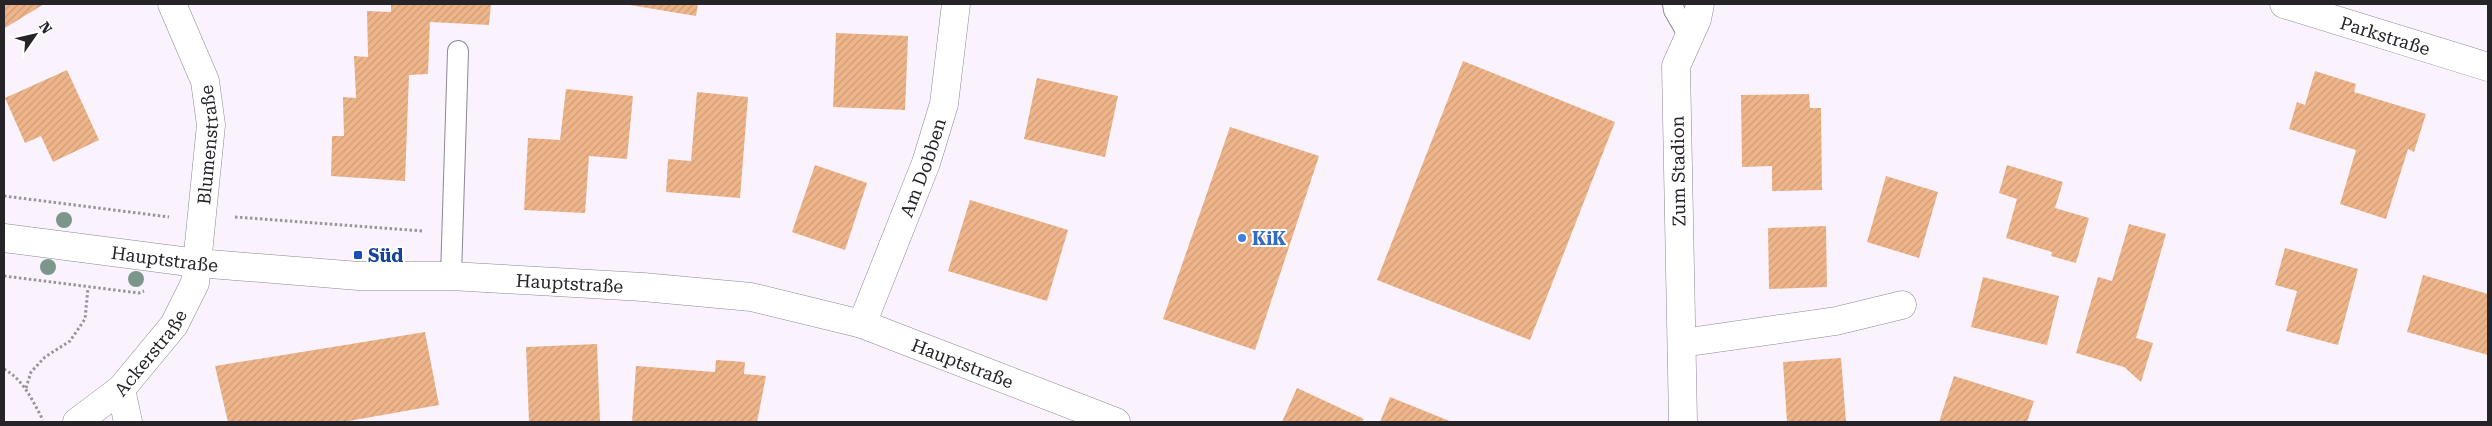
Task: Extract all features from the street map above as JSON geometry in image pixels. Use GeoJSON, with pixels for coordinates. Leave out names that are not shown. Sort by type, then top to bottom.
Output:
{"type":"FeatureCollection","features":[{"type":"Feature","properties":{"kind":"street","name":"Blumenstraße"},"geometry":{"type":"LineString","coordinates":[[172,4],[206,81],[211,125],[197,263]]}},
{"type":"Feature","properties":{"kind":"street","name":"Am Dobben"},"geometry":{"type":"LineString","coordinates":[[862,324],[926,164],[944,104],[956,4]]}},
{"type":"Feature","properties":{"kind":"street","name":"Zum Stadion"},"geometry":{"type":"LineString","coordinates":[[1683,422],[1676,66],[1700,4]]}},
{"type":"Feature","properties":{"kind":"street","name":"Parkstraße"},"geometry":{"type":"LineString","coordinates":[[2284,4],[2488,67]]}},
{"type":"Feature","properties":{"kind":"street","name":"Hauptstraße"},"geometry":{"type":"LineString","coordinates":[[4,238],[197,263],[359,276],[451,276],[643,287],[751,297],[862,324],[1116,422]]}},
{"type":"Feature","properties":{"kind":"street","name":"Ackerstraße"},"geometry":{"type":"LineString","coordinates":[[77,422],[121,389],[174,325],[196,283],[197,263]]}},
{"type":"Feature","properties":{"kind":"street"},"geometry":{"type":"LineString","coordinates":[[1682,343],[1836,321],[1902,304]]}},
{"type":"Feature","properties":{"kind":"street"},"geometry":{"type":"LineString","coordinates":[[121,389],[128,422]]}},
{"type":"Feature","properties":{"kind":"lane"},"geometry":{"type":"LineString","coordinates":[[1674,4],[1674,10],[1689,36]]}},
{"type":"Feature","properties":{"kind":"lane"},"geometry":{"type":"LineString","coordinates":[[451,276],[458,51]]}},
{"type":"Feature","properties":{"kind":"path"},"geometry":{"type":"LineString","coordinates":[[26,388],[31,372],[45,357],[70,341],[85,319],[88,288]]}},
{"type":"Feature","properties":{"kind":"path"},"geometry":{"type":"LineString","coordinates":[[4,369],[26,388],[44,422]]}},
{"type":"Feature","properties":{"kind":"building"},"geometry":{"type":"Polygon","coordinates":[[[4,4],[44,4],[5,28],[4,4]]]}},
{"type":"Feature","properties":{"kind":"building"},"geometry":{"type":"Polygon","coordinates":[[[391,4],[491,4],[489,25],[430,22],[428,74],[409,75],[405,181],[331,176],[332,136],[344,136],[343,97],[356,98],[354,56],[368,57],[367,11],[391,12],[391,4]]]}},
{"type":"Feature","properties":{"kind":"building"},"geometry":{"type":"Polygon","coordinates":[[[624,4],[698,4],[696,16],[624,4]]]}},
{"type":"Feature","properties":{"kind":"building"},"geometry":{"type":"Polygon","coordinates":[[[836,33],[908,36],[905,110],[833,107],[836,33]]]}},
{"type":"Feature","properties":{"kind":"building"},"geometry":{"type":"Polygon","coordinates":[[[1463,61],[1615,122],[1530,340],[1377,280],[1463,61]]]}},
{"type":"Feature","properties":{"kind":"building"},"geometry":{"type":"Polygon","coordinates":[[[67,70],[99,140],[53,162],[41,136],[25,143],[5,98],[67,70]]]}},
{"type":"Feature","properties":{"kind":"building"},"geometry":{"type":"Polygon","coordinates":[[[2315,71],[2356,84],[2354,92],[2426,114],[2414,152],[2408,149],[2386,219],[2340,204],[2356,150],[2289,129],[2297,102],[2305,105],[2315,71]]]}},
{"type":"Feature","properties":{"kind":"building"},"geometry":{"type":"Polygon","coordinates":[[[1037,78],[1118,96],[1105,157],[1024,139],[1037,78]]]}},
{"type":"Feature","properties":{"kind":"building"},"geometry":{"type":"Polygon","coordinates":[[[566,89],[633,96],[627,159],[589,156],[585,213],[524,210],[528,138],[560,140],[566,89]]]}},
{"type":"Feature","properties":{"kind":"building"},"geometry":{"type":"Polygon","coordinates":[[[697,92],[748,97],[740,198],[666,192],[668,159],[691,161],[697,92]]]}},
{"type":"Feature","properties":{"kind":"building"},"geometry":{"type":"Polygon","coordinates":[[[1809,94],[1810,108],[1821,108],[1822,190],[1772,191],[1772,166],[1742,167],[1741,95],[1809,94]]]}},
{"type":"Feature","properties":{"kind":"building","name":"KiK"},"geometry":{"type":"Polygon","coordinates":[[[1230,127],[1319,156],[1255,350],[1163,319],[1230,127]]]}},
{"type":"Feature","properties":{"kind":"building"},"geometry":{"type":"Polygon","coordinates":[[[815,165],[867,183],[845,250],[792,232],[815,165]]]}},
{"type":"Feature","properties":{"kind":"building"},"geometry":{"type":"Polygon","coordinates":[[[2007,165],[2063,182],[2055,208],[2089,218],[2076,263],[2051,256],[2052,252],[2006,238],[2017,199],[1999,193],[2007,165]]]}},
{"type":"Feature","properties":{"kind":"building"},"geometry":{"type":"Polygon","coordinates":[[[1886,176],[1938,192],[1919,258],[1867,242],[1886,176]]]}},
{"type":"Feature","properties":{"kind":"building"},"geometry":{"type":"Polygon","coordinates":[[[970,200],[1068,230],[1047,301],[948,271],[970,200]]]}},
{"type":"Feature","properties":{"kind":"building"},"geometry":{"type":"Polygon","coordinates":[[[2129,224],[2166,234],[2136,338],[2153,343],[2141,382],[2124,367],[2076,353],[2098,277],[2112,281],[2129,224]]]}},
{"type":"Feature","properties":{"kind":"building"},"geometry":{"type":"Polygon","coordinates":[[[1826,226],[1827,287],[1769,289],[1768,228],[1826,226]]]}},
{"type":"Feature","properties":{"kind":"building"},"geometry":{"type":"Polygon","coordinates":[[[2285,248],[2358,269],[2338,345],[2286,331],[2297,291],[2275,285],[2285,248]]]}},
{"type":"Feature","properties":{"kind":"building"},"geometry":{"type":"Polygon","coordinates":[[[2423,275],[2488,294],[2488,355],[2407,332],[2423,275]]]}},
{"type":"Feature","properties":{"kind":"building"},"geometry":{"type":"Polygon","coordinates":[[[1983,277],[2059,296],[2047,345],[1971,327],[1983,277]]]}},
{"type":"Feature","properties":{"kind":"building"},"geometry":{"type":"Polygon","coordinates":[[[425,332],[439,405],[343,422],[228,422],[215,366],[425,332]]]}},
{"type":"Feature","properties":{"kind":"building"},"geometry":{"type":"Polygon","coordinates":[[[597,344],[600,422],[529,422],[526,347],[597,344]]]}},
{"type":"Feature","properties":{"kind":"building"},"geometry":{"type":"Polygon","coordinates":[[[1841,358],[1846,422],[1787,422],[1783,362],[1841,358]]]}},
{"type":"Feature","properties":{"kind":"building"},"geometry":{"type":"Polygon","coordinates":[[[716,360],[745,362],[744,374],[766,376],[757,422],[632,422],[636,366],[715,372],[716,360]]]}},
{"type":"Feature","properties":{"kind":"building"},"geometry":{"type":"Polygon","coordinates":[[[1954,376],[2034,401],[2027,422],[1939,422],[1954,376]]]}},
{"type":"Feature","properties":{"kind":"building"},"geometry":{"type":"Polygon","coordinates":[[[1297,388],[1364,419],[1362,422],[1282,422],[1297,388]]]}},
{"type":"Feature","properties":{"kind":"building"},"geometry":{"type":"Polygon","coordinates":[[[1390,397],[1452,422],[1380,422],[1390,397]]]}},
{"type":"Feature","properties":{"kind":"place","name":"KiK"},"geometry":{"type":"Point","coordinates":[1242,238]}},
{"type":"Feature","properties":{"kind":"place","name":"Süd"},"geometry":{"type":"Point","coordinates":[358,255]}}]}
